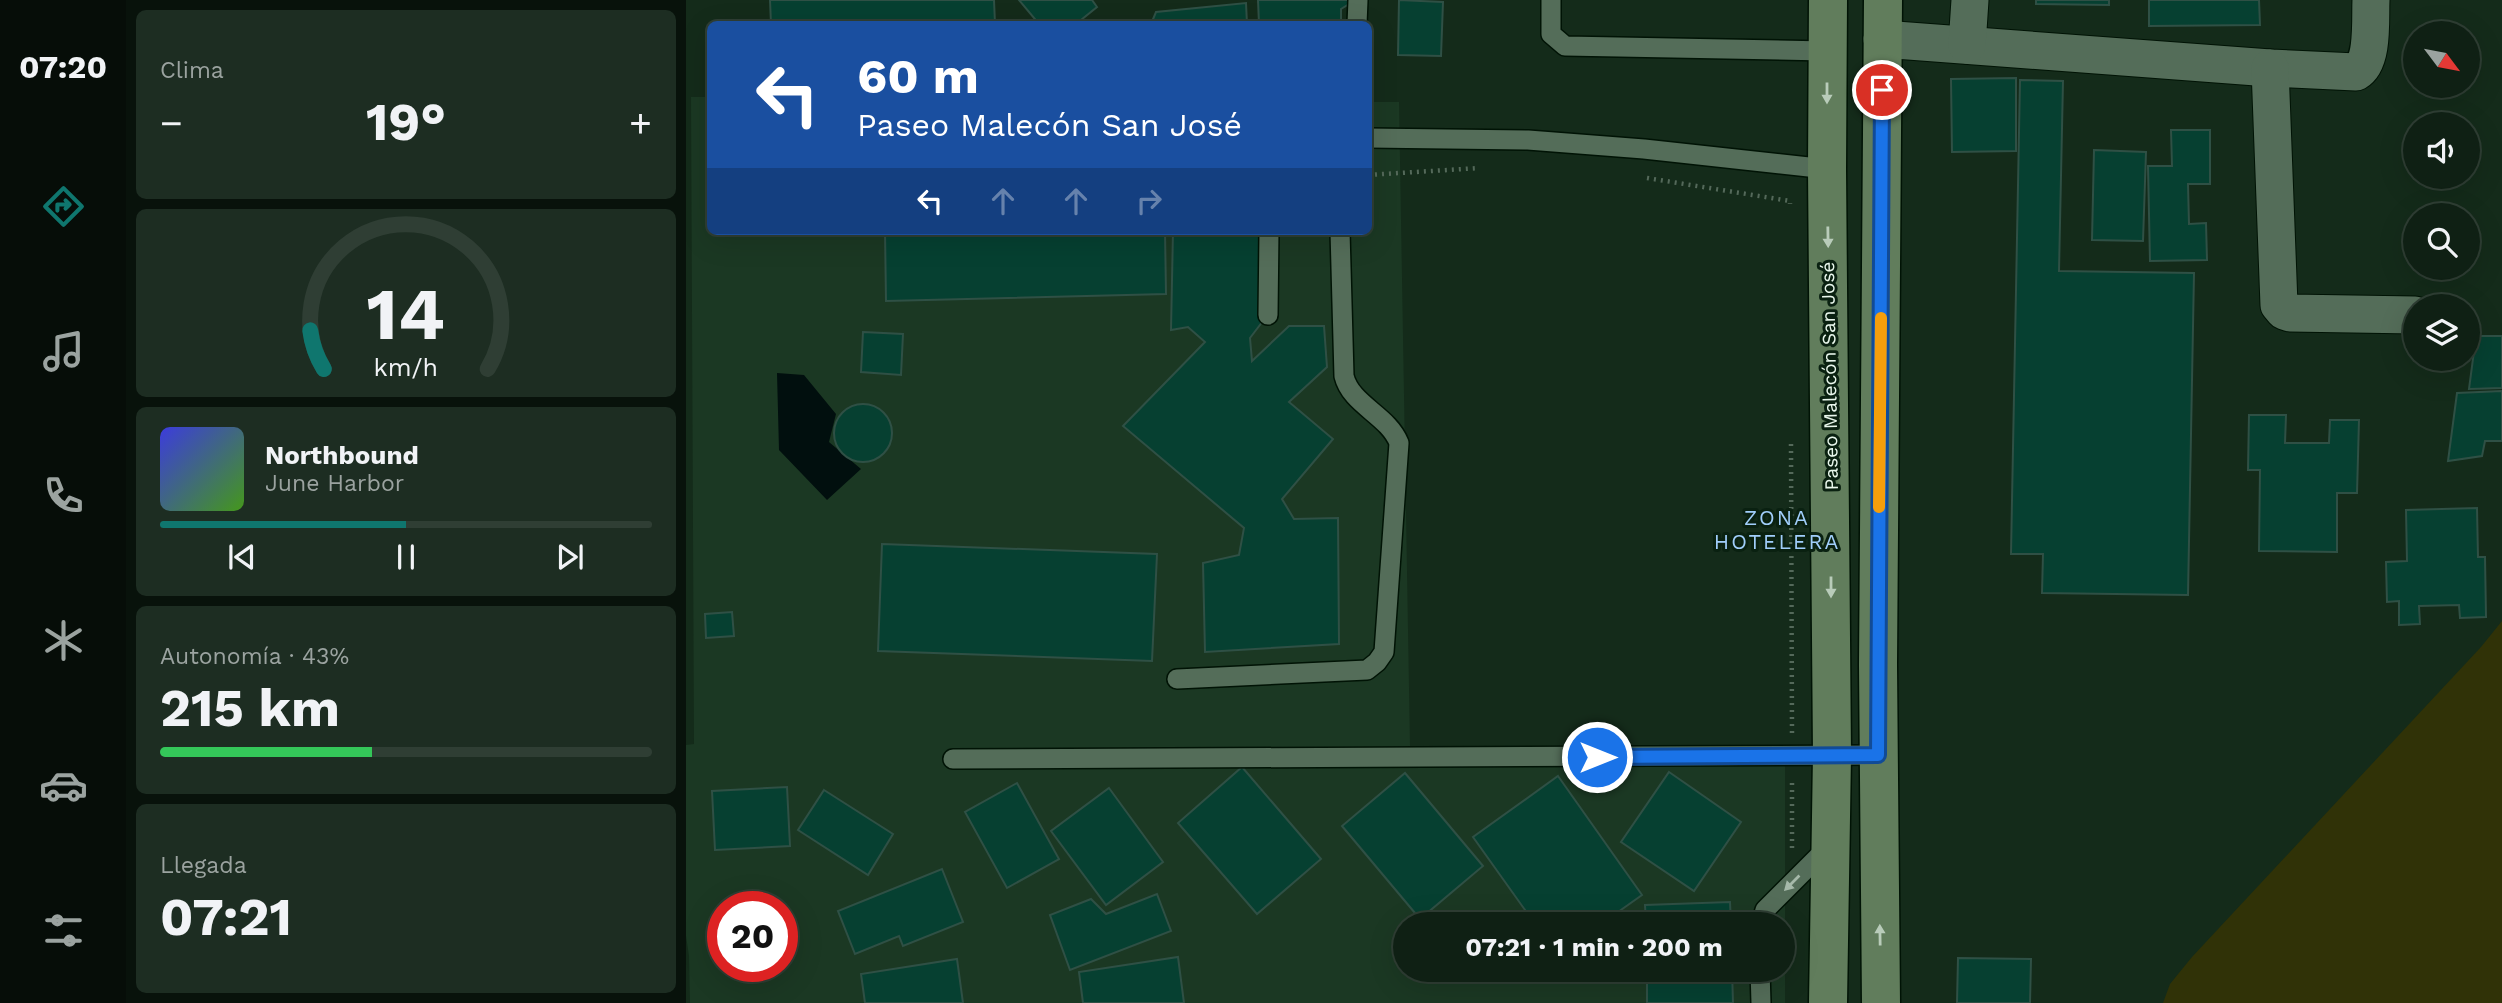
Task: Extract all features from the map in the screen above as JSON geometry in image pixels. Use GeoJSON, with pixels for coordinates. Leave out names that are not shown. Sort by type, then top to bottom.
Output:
{"type":"FeatureCollection","features":[{"type":"Feature","properties":{"kind":"main road","name":"Paseo Malecón San José"},"geometry":{"type":"LineString","coordinates":[[1828,0],[1826,51],[1832,667],[1828,1003]]}},
{"type":"Feature","properties":{"kind":"main road"},"geometry":{"type":"LineString","coordinates":[[1881,1003],[1878,665],[1883,0]]}},
{"type":"Feature","properties":{"kind":"main road"},"geometry":{"type":"LineString","coordinates":[[1832,667],[1878,665]]}},
{"type":"Feature","properties":{"kind":"street"},"geometry":{"type":"LineString","coordinates":[[1967,45],[1970,0]]}},
{"type":"Feature","properties":{"kind":"street"},"geometry":{"type":"LineString","coordinates":[[1882,39],[2356,72],[2362,68],[2368,56],[2371,0]]}},
{"type":"Feature","properties":{"kind":"street"},"geometry":{"type":"LineString","coordinates":[[2270,68],[2279,305],[2290,313],[2403,315]]}},
{"type":"Feature","properties":{"kind":"lane"},"geometry":{"type":"LineString","coordinates":[[1357,21],[1358,0]]}},
{"type":"Feature","properties":{"kind":"lane"},"geometry":{"type":"LineString","coordinates":[[1551,0],[1551,34],[1564,46],[1826,51]]}},
{"type":"Feature","properties":{"kind":"lane"},"geometry":{"type":"LineString","coordinates":[[1372,138],[1541,141],[1827,169]]}},
{"type":"Feature","properties":{"kind":"lane"},"geometry":{"type":"LineString","coordinates":[[1268,315],[1269,235]]}},
{"type":"Feature","properties":{"kind":"lane"},"geometry":{"type":"LineString","coordinates":[[1177,679],[1367,670],[1384,652],[1399,443],[1388,424],[1347,387],[1340,235]]}},
{"type":"Feature","properties":{"kind":"lane"},"geometry":{"type":"LineString","coordinates":[[953,759],[1878,755]]}},
{"type":"Feature","properties":{"kind":"lane"},"geometry":{"type":"LineString","coordinates":[[1764,912],[1830,845]]}},
{"type":"Feature","properties":{"kind":"lane"},"geometry":{"type":"LineString","coordinates":[[1760,982],[1760,1003]]}},
{"type":"Feature","properties":{"kind":"path"},"geometry":{"type":"LineString","coordinates":[[1372,175],[1486,167]]}},
{"type":"Feature","properties":{"kind":"path"},"geometry":{"type":"LineString","coordinates":[[1644,177],[1790,201],[1790,214]]}},
{"type":"Feature","properties":{"kind":"path"},"geometry":{"type":"LineString","coordinates":[[1791,436],[1791,884]]}},
{"type":"Feature","properties":{"kind":"shaded area"},"geometry":{"type":"Polygon","coordinates":[[[691,97],[707,97],[707,235],[1372,235],[1372,102],[1399,102],[1410,746],[1785,745],[1785,912],[1393,912],[1393,982],[1785,982],[1785,1003],[690,1003],[686,936],[686,745],[694,744],[691,97]]]}},
{"type":"Feature","properties":{"kind":"shaded area"},"geometry":{"type":"Polygon","coordinates":[[[777,373],[804,375],[836,414],[829,442],[861,469],[827,500],[779,450],[777,373]]]}},
{"type":"Feature","properties":{"kind":"shaded area"},"geometry":{"type":"Polygon","coordinates":[[[2502,621],[2502,1003],[2163,1003],[2170,984],[2192,957],[2481,647],[2502,621]]]}},
{"type":"Feature","properties":{"kind":"building"},"geometry":{"type":"Polygon","coordinates":[[[770,0],[994,0],[995,21],[771,21],[770,0]]]}},
{"type":"Feature","properties":{"kind":"building"},"geometry":{"type":"Polygon","coordinates":[[[1019,0],[1092,0],[1097,7],[1080,21],[1036,21],[1019,0]]]}},
{"type":"Feature","properties":{"kind":"building"},"geometry":{"type":"Polygon","coordinates":[[[1258,0],[1350,0],[1349,4],[1341,9],[1341,21],[1259,21],[1258,0]]]}},
{"type":"Feature","properties":{"kind":"building"},"geometry":{"type":"Polygon","coordinates":[[[1399,0],[1443,2],[1441,56],[1398,55],[1399,0]]]}},
{"type":"Feature","properties":{"kind":"building"},"geometry":{"type":"Polygon","coordinates":[[[2036,0],[2109,0],[2109,5],[2036,4],[2036,0]]]}},
{"type":"Feature","properties":{"kind":"building"},"geometry":{"type":"Polygon","coordinates":[[[2149,0],[2259,0],[2260,25],[2149,26],[2149,0]]]}},
{"type":"Feature","properties":{"kind":"building"},"geometry":{"type":"Polygon","coordinates":[[[1246,3],[1247,21],[1152,21],[1156,12],[1246,3]]]}},
{"type":"Feature","properties":{"kind":"building"},"geometry":{"type":"Polygon","coordinates":[[[2016,78],[2016,151],[1952,152],[1951,79],[2016,78]]]}},
{"type":"Feature","properties":{"kind":"building"},"geometry":{"type":"Polygon","coordinates":[[[2020,80],[2063,81],[2059,271],[2194,273],[2188,595],[2042,593],[2043,554],[2011,554],[2020,80]]]}},
{"type":"Feature","properties":{"kind":"building"},"geometry":{"type":"Polygon","coordinates":[[[2171,130],[2210,130],[2210,184],[2188,184],[2189,224],[2206,223],[2207,260],[2150,261],[2148,166],[2172,166],[2171,130]]]}},
{"type":"Feature","properties":{"kind":"building"},"geometry":{"type":"Polygon","coordinates":[[[2094,150],[2146,152],[2143,241],[2092,240],[2094,150]]]}},
{"type":"Feature","properties":{"kind":"building"},"geometry":{"type":"Polygon","coordinates":[[[885,235],[1165,235],[1166,294],[886,301],[885,235]]]}},
{"type":"Feature","properties":{"kind":"building"},"geometry":{"type":"Polygon","coordinates":[[[1173,235],[1265,235],[1266,317],[1250,338],[1252,361],[1289,326],[1324,326],[1327,367],[1289,402],[1333,439],[1282,499],[1294,519],[1338,518],[1339,644],[1205,652],[1203,563],[1239,555],[1244,528],[1123,426],[1205,342],[1188,327],[1171,330],[1173,235]]]}},
{"type":"Feature","properties":{"kind":"building"},"geometry":{"type":"Polygon","coordinates":[[[863,332],[903,334],[901,375],[861,372],[863,332]]]}},
{"type":"Feature","properties":{"kind":"building"},"geometry":{"type":"Polygon","coordinates":[[[2480,336],[2502,336],[2502,388],[2469,389],[2471,371],[2480,371],[2480,336]]]}},
{"type":"Feature","properties":{"kind":"building"},"geometry":{"type":"Polygon","coordinates":[[[2502,391],[2502,441],[2485,441],[2482,456],[2448,461],[2457,393],[2502,391]]]}},
{"type":"Feature","properties":{"kind":"building"},"geometry":{"type":"Polygon","coordinates":[[[863,404],[879,409],[887,417],[892,433],[887,449],[879,457],[863,462],[847,457],[839,449],[834,433],[839,417],[847,409],[863,404]]]}},
{"type":"Feature","properties":{"kind":"building"},"geometry":{"type":"Polygon","coordinates":[[[2249,415],[2286,415],[2285,443],[2329,443],[2330,420],[2359,420],[2357,493],[2337,493],[2337,552],[2259,551],[2260,470],[2248,470],[2249,415]]]}},
{"type":"Feature","properties":{"kind":"building"},"geometry":{"type":"Polygon","coordinates":[[[2477,508],[2478,557],[2485,557],[2486,617],[2460,618],[2459,605],[2419,606],[2420,624],[2399,625],[2399,601],[2387,602],[2386,562],[2407,561],[2406,510],[2477,508]]]}},
{"type":"Feature","properties":{"kind":"building"},"geometry":{"type":"Polygon","coordinates":[[[882,544],[1157,554],[1152,661],[878,651],[882,544]]]}},
{"type":"Feature","properties":{"kind":"building"},"geometry":{"type":"Polygon","coordinates":[[[732,612],[734,636],[706,638],[705,614],[732,612]]]}},
{"type":"Feature","properties":{"kind":"building"},"geometry":{"type":"Polygon","coordinates":[[[1242,767],[1321,859],[1257,914],[1178,823],[1242,767]]]}},
{"type":"Feature","properties":{"kind":"building"},"geometry":{"type":"Polygon","coordinates":[[[1669,772],[1741,822],[1694,891],[1621,842],[1669,772]]]}},
{"type":"Feature","properties":{"kind":"building"},"geometry":{"type":"Polygon","coordinates":[[[1405,773],[1483,866],[1428,912],[1414,912],[1342,826],[1405,773]]]}},
{"type":"Feature","properties":{"kind":"building"},"geometry":{"type":"Polygon","coordinates":[[[1558,776],[1642,895],[1618,912],[1526,912],[1473,837],[1558,776]]]}},
{"type":"Feature","properties":{"kind":"building"},"geometry":{"type":"Polygon","coordinates":[[[1017,783],[1059,859],[1007,888],[965,812],[1017,783]]]}},
{"type":"Feature","properties":{"kind":"building"},"geometry":{"type":"Polygon","coordinates":[[[787,787],[790,846],[715,850],[712,791],[787,787]]]}},
{"type":"Feature","properties":{"kind":"building"},"geometry":{"type":"Polygon","coordinates":[[[1109,788],[1163,862],[1106,905],[1051,831],[1109,788]]]}},
{"type":"Feature","properties":{"kind":"building"},"geometry":{"type":"Polygon","coordinates":[[[824,790],[893,834],[868,875],[798,830],[824,790]]]}},
{"type":"Feature","properties":{"kind":"building"},"geometry":{"type":"Polygon","coordinates":[[[942,869],[963,922],[903,946],[899,936],[855,954],[838,911],[942,869]]]}},
{"type":"Feature","properties":{"kind":"building"},"geometry":{"type":"Polygon","coordinates":[[[1157,894],[1171,931],[1070,970],[1050,915],[1091,899],[1106,914],[1157,894]]]}},
{"type":"Feature","properties":{"kind":"building"},"geometry":{"type":"Polygon","coordinates":[[[1730,902],[1730,912],[1645,912],[1645,905],[1730,902]]]}},
{"type":"Feature","properties":{"kind":"building"},"geometry":{"type":"Polygon","coordinates":[[[1178,957],[1184,1003],[1083,1003],[1079,972],[1178,957]]]}},
{"type":"Feature","properties":{"kind":"building"},"geometry":{"type":"Polygon","coordinates":[[[1958,958],[2031,959],[2030,1003],[1957,1003],[1958,958]]]}},
{"type":"Feature","properties":{"kind":"building"},"geometry":{"type":"Polygon","coordinates":[[[957,959],[963,1003],[865,1003],[861,974],[957,959]]]}},
{"type":"Feature","properties":{"kind":"building"},"geometry":{"type":"Polygon","coordinates":[[[1647,982],[1732,982],[1733,1003],[1647,1003],[1647,982]]]}},
{"type":"Feature","properties":{"kind":"slow traffic"},"geometry":{"type":"LineString","coordinates":[[1879,507],[1881,318]]}},
{"type":"Feature","properties":{"kind":"district","name":"ZONA HOTELERA"},"geometry":{"type":"Point","coordinates":[1777,530]}},
{"type":"Feature","properties":{"kind":"route"},"geometry":{"type":"LineString","coordinates":[[1597,757],[1878,755],[1882,90]]}}]}
